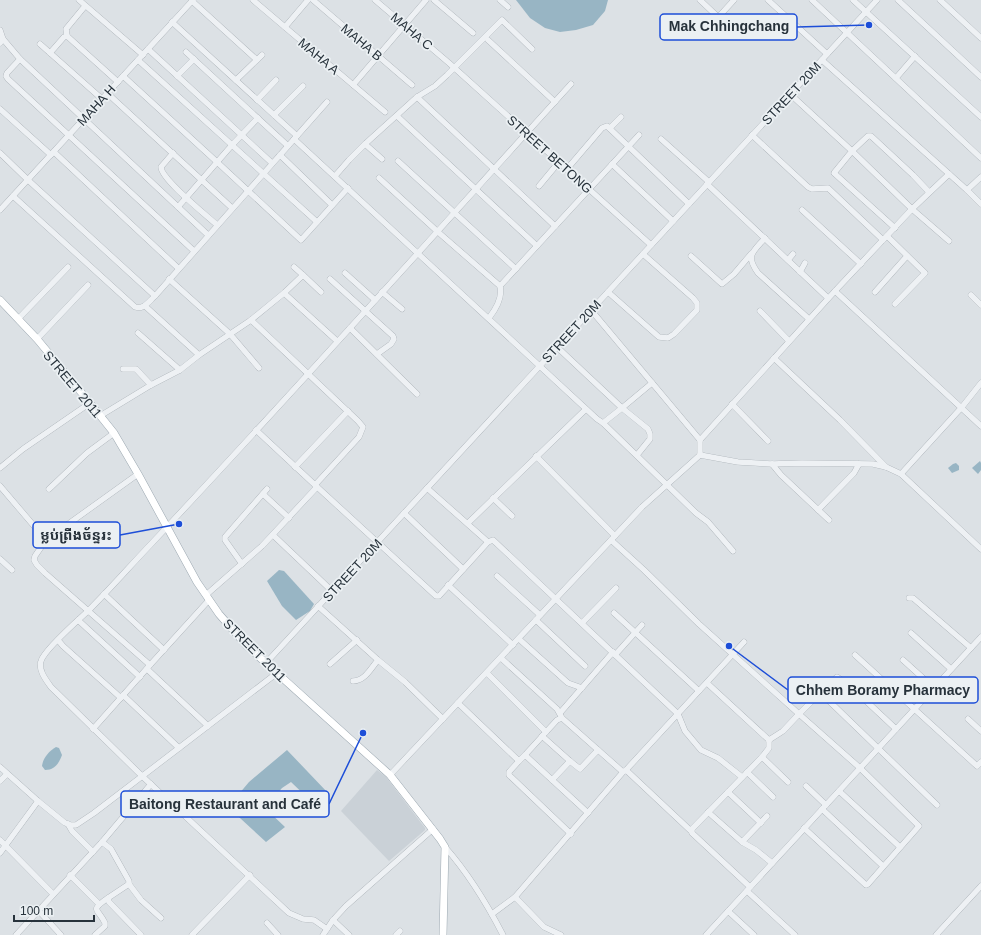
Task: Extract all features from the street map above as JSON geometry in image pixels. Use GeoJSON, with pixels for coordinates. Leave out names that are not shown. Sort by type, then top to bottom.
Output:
{"type":"FeatureCollection","features":[{"type":"Feature","properties":{"kind":"main road","name":"STREET 2011"},"geometry":{"type":"LineString","coordinates":[[0,300],[36,339],[114,433],[197,582],[219,614],[247,646],[390,775],[446,847]]}},
{"type":"Feature","properties":{"kind":"main road"},"geometry":{"type":"LineString","coordinates":[[444,935],[446,847]]}},
{"type":"Feature","properties":{"kind":"street"},"geometry":{"type":"LineString","coordinates":[[79,0],[143,54]]}},
{"type":"Feature","properties":{"kind":"street"},"geometry":{"type":"LineString","coordinates":[[192,0],[257,60]]}},
{"type":"Feature","properties":{"kind":"street","name":"MAHA H"},"geometry":{"type":"LineString","coordinates":[[0,210],[192,0]]}},
{"type":"Feature","properties":{"kind":"street","name":"MAHA A"},"geometry":{"type":"LineString","coordinates":[[253,0],[385,112]]}},
{"type":"Feature","properties":{"kind":"street"},"geometry":{"type":"LineString","coordinates":[[285,27],[308,0]]}},
{"type":"Feature","properties":{"kind":"street","name":"MAHA B"},"geometry":{"type":"LineString","coordinates":[[312,0],[412,85]]}},
{"type":"Feature","properties":{"kind":"street","name":"MAHA C"},"geometry":{"type":"LineString","coordinates":[[375,0],[449,62]]}},
{"type":"Feature","properties":{"kind":"street"},"geometry":{"type":"LineString","coordinates":[[353,85],[426,0]]}},
{"type":"Feature","properties":{"kind":"street"},"geometry":{"type":"LineString","coordinates":[[434,0],[473,33]]}},
{"type":"Feature","properties":{"kind":"street"},"geometry":{"type":"LineString","coordinates":[[500,0],[508,7]]}},
{"type":"Feature","properties":{"kind":"street"},"geometry":{"type":"LineString","coordinates":[[700,0],[718,17]]}},
{"type":"Feature","properties":{"kind":"street"},"geometry":{"type":"LineString","coordinates":[[702,35],[734,0]]}},
{"type":"Feature","properties":{"kind":"street"},"geometry":{"type":"LineString","coordinates":[[768,0],[827,54]]}},
{"type":"Feature","properties":{"kind":"street"},"geometry":{"type":"LineString","coordinates":[[812,0],[981,158]]}},
{"type":"Feature","properties":{"kind":"street"},"geometry":{"type":"LineString","coordinates":[[853,0],[981,117]]}},
{"type":"Feature","properties":{"kind":"street","name":"STREET 20M"},"geometry":{"type":"LineString","coordinates":[[266,663],[877,0]]}},
{"type":"Feature","properties":{"kind":"street"},"geometry":{"type":"LineString","coordinates":[[898,0],[981,78]]}},
{"type":"Feature","properties":{"kind":"street"},"geometry":{"type":"LineString","coordinates":[[940,0],[981,38]]}},
{"type":"Feature","properties":{"kind":"street"},"geometry":{"type":"LineString","coordinates":[[85,6],[66,29],[67,36],[118,82]]}},
{"type":"Feature","properties":{"kind":"street"},"geometry":{"type":"LineString","coordinates":[[335,176],[366,144],[417,97],[435,86],[502,20],[532,49]]}},
{"type":"Feature","properties":{"kind":"street"},"geometry":{"type":"LineString","coordinates":[[172,22],[274,115],[335,176],[540,365],[585,410],[602,423],[637,455],[696,513],[708,522],[733,551]]}},
{"type":"Feature","properties":{"kind":"street"},"geometry":{"type":"LineString","coordinates":[[0,30],[2,41],[20,59],[208,235]]}},
{"type":"Feature","properties":{"kind":"street"},"geometry":{"type":"LineString","coordinates":[[50,53],[64,37],[67,36]]}},
{"type":"Feature","properties":{"kind":"street"},"geometry":{"type":"LineString","coordinates":[[488,40],[555,102]]}},
{"type":"Feature","properties":{"kind":"street"},"geometry":{"type":"LineString","coordinates":[[40,44],[102,99]]}},
{"type":"Feature","properties":{"kind":"street"},"geometry":{"type":"LineString","coordinates":[[148,49],[272,163]]}},
{"type":"Feature","properties":{"kind":"street"},"geometry":{"type":"LineString","coordinates":[[186,52],[288,146]]}},
{"type":"Feature","properties":{"kind":"street"},"geometry":{"type":"LineString","coordinates":[[236,80],[262,54]]}},
{"type":"Feature","properties":{"kind":"street"},"geometry":{"type":"LineString","coordinates":[[896,78],[915,56]]}},
{"type":"Feature","properties":{"kind":"street"},"geometry":{"type":"LineString","coordinates":[[20,59],[6,76],[194,251]]}},
{"type":"Feature","properties":{"kind":"street"},"geometry":{"type":"LineString","coordinates":[[177,76],[194,59]]}},
{"type":"Feature","properties":{"kind":"street"},"geometry":{"type":"LineString","coordinates":[[138,60],[317,222]]}},
{"type":"Feature","properties":{"kind":"street"},"geometry":{"type":"LineString","coordinates":[[822,60],[981,204]]}},
{"type":"Feature","properties":{"kind":"street","name":"STREET BETONG"},"geometry":{"type":"LineString","coordinates":[[449,62],[651,245]]}},
{"type":"Feature","properties":{"kind":"street"},"geometry":{"type":"LineString","coordinates":[[122,76],[301,240],[348,188]]}},
{"type":"Feature","properties":{"kind":"street"},"geometry":{"type":"LineString","coordinates":[[257,100],[276,80]]}},
{"type":"Feature","properties":{"kind":"street"},"geometry":{"type":"LineString","coordinates":[[328,929],[314,920],[289,913],[250,875],[142,776],[51,687],[43,674],[40,665],[41,659],[47,650],[88,611],[167,527],[438,232],[571,84]]}},
{"type":"Feature","properties":{"kind":"street"},"geometry":{"type":"LineString","coordinates":[[274,115],[303,86]]}},
{"type":"Feature","properties":{"kind":"street"},"geometry":{"type":"LineString","coordinates":[[107,93],[232,208]]}},
{"type":"Feature","properties":{"kind":"street"},"geometry":{"type":"LineString","coordinates":[[790,94],[912,208],[950,241]]}},
{"type":"Feature","properties":{"kind":"street"},"geometry":{"type":"LineString","coordinates":[[417,97],[555,226]]}},
{"type":"Feature","properties":{"kind":"street"},"geometry":{"type":"LineString","coordinates":[[13,196],[135,307],[139,308],[145,306],[155,296],[178,268],[326,102]]}},
{"type":"Feature","properties":{"kind":"street"},"geometry":{"type":"LineString","coordinates":[[0,109],[52,153],[178,268]]}},
{"type":"Feature","properties":{"kind":"street"},"geometry":{"type":"LineString","coordinates":[[397,116],[537,246]]}},
{"type":"Feature","properties":{"kind":"street"},"geometry":{"type":"LineString","coordinates":[[610,128],[621,117]]}},
{"type":"Feature","properties":{"kind":"street"},"geometry":{"type":"LineString","coordinates":[[178,207],[232,145],[258,118]]}},
{"type":"Feature","properties":{"kind":"street"},"geometry":{"type":"LineString","coordinates":[[567,169],[602,128],[607,126],[689,204]]}},
{"type":"Feature","properties":{"kind":"street"},"geometry":{"type":"LineString","coordinates":[[500,286],[639,135]]}},
{"type":"Feature","properties":{"kind":"street"},"geometry":{"type":"LineString","coordinates":[[752,135],[808,187],[812,189],[828,188],[925,273],[896,304]]}},
{"type":"Feature","properties":{"kind":"street"},"geometry":{"type":"LineString","coordinates":[[895,228],[834,173],[852,151],[868,136],[871,136],[929,192]]}},
{"type":"Feature","properties":{"kind":"street"},"geometry":{"type":"LineString","coordinates":[[661,139],[828,298]]}},
{"type":"Feature","properties":{"kind":"street"},"geometry":{"type":"LineString","coordinates":[[366,144],[382,159]]}},
{"type":"Feature","properties":{"kind":"street"},"geometry":{"type":"LineString","coordinates":[[0,153],[155,296]]}},
{"type":"Feature","properties":{"kind":"street"},"geometry":{"type":"LineString","coordinates":[[173,153],[160,169],[166,178],[186,198],[217,225]]}},
{"type":"Feature","properties":{"kind":"street"},"geometry":{"type":"LineString","coordinates":[[280,155],[332,205]]}},
{"type":"Feature","properties":{"kind":"street"},"geometry":{"type":"LineString","coordinates":[[398,161],[516,269]]}},
{"type":"Feature","properties":{"kind":"street"},"geometry":{"type":"LineString","coordinates":[[539,186],[559,162]]}},
{"type":"Feature","properties":{"kind":"street"},"geometry":{"type":"LineString","coordinates":[[612,164],[673,221]]}},
{"type":"Feature","properties":{"kind":"street"},"geometry":{"type":"LineString","coordinates":[[700,440],[828,298],[895,228],[912,208],[949,174]]}},
{"type":"Feature","properties":{"kind":"street"},"geometry":{"type":"LineString","coordinates":[[967,190],[981,177]]}},
{"type":"Feature","properties":{"kind":"street"},"geometry":{"type":"LineString","coordinates":[[379,178],[500,286],[502,292],[500,299],[489,318]]}},
{"type":"Feature","properties":{"kind":"street"},"geometry":{"type":"LineString","coordinates":[[802,210],[861,264]]}},
{"type":"Feature","properties":{"kind":"street"},"geometry":{"type":"LineString","coordinates":[[691,256],[722,284],[734,274],[765,238]]}},
{"type":"Feature","properties":{"kind":"street"},"geometry":{"type":"LineString","coordinates":[[753,252],[750,259],[752,265],[758,273],[809,319]]}},
{"type":"Feature","properties":{"kind":"street"},"geometry":{"type":"LineString","coordinates":[[608,292],[658,337],[668,338],[674,334],[697,310],[696,303],[693,298],[643,254]]}},
{"type":"Feature","properties":{"kind":"street"},"geometry":{"type":"LineString","coordinates":[[788,260],[793,254]]}},
{"type":"Feature","properties":{"kind":"street"},"geometry":{"type":"LineString","coordinates":[[874,292],[907,256]]}},
{"type":"Feature","properties":{"kind":"street"},"geometry":{"type":"LineString","coordinates":[[800,272],[805,263]]}},
{"type":"Feature","properties":{"kind":"street"},"geometry":{"type":"LineString","coordinates":[[18,319],[68,267]]}},
{"type":"Feature","properties":{"kind":"street"},"geometry":{"type":"LineString","coordinates":[[294,267],[321,292]]}},
{"type":"Feature","properties":{"kind":"street"},"geometry":{"type":"LineString","coordinates":[[345,273],[375,300]]}},
{"type":"Feature","properties":{"kind":"street"},"geometry":{"type":"LineString","coordinates":[[100,416],[151,384],[180,370],[199,355],[251,320],[303,275]]}},
{"type":"Feature","properties":{"kind":"street"},"geometry":{"type":"LineString","coordinates":[[169,279],[230,334],[259,368]]}},
{"type":"Feature","properties":{"kind":"street"},"geometry":{"type":"LineString","coordinates":[[330,279],[364,312],[391,334],[394,339],[391,344],[377,354]]}},
{"type":"Feature","properties":{"kind":"street"},"geometry":{"type":"LineString","coordinates":[[36,339],[88,285]]}},
{"type":"Feature","properties":{"kind":"street"},"geometry":{"type":"LineString","coordinates":[[835,291],[981,426]]}},
{"type":"Feature","properties":{"kind":"street"},"geometry":{"type":"LineString","coordinates":[[382,292],[402,309]]}},
{"type":"Feature","properties":{"kind":"street"},"geometry":{"type":"LineString","coordinates":[[284,293],[337,341]]}},
{"type":"Feature","properties":{"kind":"street"},"geometry":{"type":"LineString","coordinates":[[971,295],[981,305]]}},
{"type":"Feature","properties":{"kind":"street"},"geometry":{"type":"LineString","coordinates":[[145,306],[199,355]]}},
{"type":"Feature","properties":{"kind":"street"},"geometry":{"type":"LineString","coordinates":[[591,310],[700,440],[700,456]]}},
{"type":"Feature","properties":{"kind":"street"},"geometry":{"type":"LineString","coordinates":[[760,311],[789,341]]}},
{"type":"Feature","properties":{"kind":"street"},"geometry":{"type":"LineString","coordinates":[[93,728],[164,650],[208,597],[273,535],[359,437],[362,428],[358,421],[251,320]]}},
{"type":"Feature","properties":{"kind":"street"},"geometry":{"type":"LineString","coordinates":[[350,328],[417,394]]}},
{"type":"Feature","properties":{"kind":"street"},"geometry":{"type":"LineString","coordinates":[[138,333],[180,370]]}},
{"type":"Feature","properties":{"kind":"street"},"geometry":{"type":"LineString","coordinates":[[557,347],[622,408],[648,430],[650,439],[637,455]]}},
{"type":"Feature","properties":{"kind":"street"},"geometry":{"type":"LineString","coordinates":[[774,358],[840,420],[886,467]]}},
{"type":"Feature","properties":{"kind":"street"},"geometry":{"type":"LineString","coordinates":[[123,369],[136,368],[151,384]]}},
{"type":"Feature","properties":{"kind":"street"},"geometry":{"type":"LineString","coordinates":[[602,423],[652,383]]}},
{"type":"Feature","properties":{"kind":"street"},"geometry":{"type":"LineString","coordinates":[[901,474],[962,407],[981,383]]}},
{"type":"Feature","properties":{"kind":"street"},"geometry":{"type":"LineString","coordinates":[[0,468],[23,449],[90,403]]}},
{"type":"Feature","properties":{"kind":"street"},"geometry":{"type":"LineString","coordinates":[[732,404],[768,441]]}},
{"type":"Feature","properties":{"kind":"street"},"geometry":{"type":"LineString","coordinates":[[468,523],[585,410]]}},
{"type":"Feature","properties":{"kind":"street"},"geometry":{"type":"LineString","coordinates":[[295,467],[348,411]]}},
{"type":"Feature","properties":{"kind":"street"},"geometry":{"type":"LineString","coordinates":[[256,430],[434,595],[438,596],[488,542],[493,540],[678,714],[685,731],[701,750],[718,758],[742,777]]}},
{"type":"Feature","properties":{"kind":"street"},"geometry":{"type":"LineString","coordinates":[[49,489],[87,453],[114,433]]}},
{"type":"Feature","properties":{"kind":"street"},"geometry":{"type":"LineString","coordinates":[[536,456],[644,570],[699,624],[860,768],[919,826],[866,885],[804,828]]}},
{"type":"Feature","properties":{"kind":"street"},"geometry":{"type":"LineString","coordinates":[[390,775],[502,658],[613,538],[667,484],[700,456],[738,462],[772,464],[873,464],[886,467],[901,474],[981,549]]}},
{"type":"Feature","properties":{"kind":"street"},"geometry":{"type":"LineString","coordinates":[[772,464],[781,475],[829,520]]}},
{"type":"Feature","properties":{"kind":"street"},"geometry":{"type":"LineString","coordinates":[[818,510],[854,473],[859,464]]}},
{"type":"Feature","properties":{"kind":"street"},"geometry":{"type":"LineString","coordinates":[[138,474],[46,540],[35,556],[34,560],[37,565],[148,667],[208,726]]}},
{"type":"Feature","properties":{"kind":"street"},"geometry":{"type":"LineString","coordinates":[[0,486],[46,540]]}},
{"type":"Feature","properties":{"kind":"street"},"geometry":{"type":"LineString","coordinates":[[427,488],[488,542]]}},
{"type":"Feature","properties":{"kind":"street"},"geometry":{"type":"LineString","coordinates":[[242,564],[225,540],[225,536],[265,491],[289,518]]}},
{"type":"Feature","properties":{"kind":"street"},"geometry":{"type":"LineString","coordinates":[[493,498],[512,516]]}},
{"type":"Feature","properties":{"kind":"street"},"geometry":{"type":"LineString","coordinates":[[404,513],[463,569]]}},
{"type":"Feature","properties":{"kind":"street"},"geometry":{"type":"LineString","coordinates":[[273,535],[332,591]]}},
{"type":"Feature","properties":{"kind":"street"},"geometry":{"type":"LineString","coordinates":[[0,559],[12,570]]}},
{"type":"Feature","properties":{"kind":"street"},"geometry":{"type":"LineString","coordinates":[[497,576],[585,666]]}},
{"type":"Feature","properties":{"kind":"street"},"geometry":{"type":"LineString","coordinates":[[448,585],[514,645]]}},
{"type":"Feature","properties":{"kind":"street"},"geometry":{"type":"LineString","coordinates":[[582,623],[616,588]]}},
{"type":"Feature","properties":{"kind":"street"},"geometry":{"type":"LineString","coordinates":[[104,594],[164,650]]}},
{"type":"Feature","properties":{"kind":"street"},"geometry":{"type":"LineString","coordinates":[[909,598],[913,598],[971,648]]}},
{"type":"Feature","properties":{"kind":"street"},"geometry":{"type":"LineString","coordinates":[[318,606],[405,682],[444,719]]}},
{"type":"Feature","properties":{"kind":"street"},"geometry":{"type":"LineString","coordinates":[[614,613],[699,691]]}},
{"type":"Feature","properties":{"kind":"street"},"geometry":{"type":"LineString","coordinates":[[78,620],[140,677]]}},
{"type":"Feature","properties":{"kind":"street"},"geometry":{"type":"LineString","coordinates":[[570,834],[509,775],[509,772],[560,718],[582,688],[642,625]]}},
{"type":"Feature","properties":{"kind":"street"},"geometry":{"type":"LineString","coordinates":[[911,633],[951,669]]}},
{"type":"Feature","properties":{"kind":"street"},"geometry":{"type":"LineString","coordinates":[[706,935],[981,637]]}},
{"type":"Feature","properties":{"kind":"street"},"geometry":{"type":"LineString","coordinates":[[518,639],[568,683],[582,688]]}},
{"type":"Feature","properties":{"kind":"street"},"geometry":{"type":"LineString","coordinates":[[58,640],[179,748]]}},
{"type":"Feature","properties":{"kind":"street"},"geometry":{"type":"LineString","coordinates":[[330,664],[357,640]]}},
{"type":"Feature","properties":{"kind":"street"},"geometry":{"type":"LineString","coordinates":[[492,914],[515,897],[625,771],[744,642]]}},
{"type":"Feature","properties":{"kind":"street"},"geometry":{"type":"LineString","coordinates":[[855,655],[978,766],[981,762]]}},
{"type":"Feature","properties":{"kind":"street"},"geometry":{"type":"LineString","coordinates":[[502,658],[598,750],[625,771],[692,832],[692,834],[795,935]]}},
{"type":"Feature","properties":{"kind":"street"},"geometry":{"type":"LineString","coordinates":[[354,681],[359,681],[362,679],[378,660]]}},
{"type":"Feature","properties":{"kind":"street"},"geometry":{"type":"LineString","coordinates":[[903,660],[934,688]]}},
{"type":"Feature","properties":{"kind":"street"},"geometry":{"type":"LineString","coordinates":[[0,767],[65,823],[76,824],[82,822],[277,673]]}},
{"type":"Feature","properties":{"kind":"street"},"geometry":{"type":"LineString","coordinates":[[487,673],[570,761],[580,768],[598,750]]}},
{"type":"Feature","properties":{"kind":"street"},"geometry":{"type":"LineString","coordinates":[[692,832],[692,829],[762,757],[769,748],[770,740],[783,731],[837,676],[849,685],[896,729]]}},
{"type":"Feature","properties":{"kind":"street"},"geometry":{"type":"LineString","coordinates":[[707,683],[770,740]]}},
{"type":"Feature","properties":{"kind":"street"},"geometry":{"type":"LineString","coordinates":[[819,694],[827,699],[937,805]]}},
{"type":"Feature","properties":{"kind":"street"},"geometry":{"type":"LineString","coordinates":[[458,703],[519,761]]}},
{"type":"Feature","properties":{"kind":"street"},"geometry":{"type":"LineString","coordinates":[[968,719],[981,731]]}},
{"type":"Feature","properties":{"kind":"street"},"geometry":{"type":"LineString","coordinates":[[525,755],[588,813]]}},
{"type":"Feature","properties":{"kind":"street"},"geometry":{"type":"LineString","coordinates":[[762,757],[788,782]]}},
{"type":"Feature","properties":{"kind":"street"},"geometry":{"type":"LineString","coordinates":[[552,780],[570,761]]}},
{"type":"Feature","properties":{"kind":"street"},"geometry":{"type":"LineString","coordinates":[[747,772],[773,797]]}},
{"type":"Feature","properties":{"kind":"street"},"geometry":{"type":"LineString","coordinates":[[0,781],[7,774]]}},
{"type":"Feature","properties":{"kind":"street"},"geometry":{"type":"LineString","coordinates":[[16,935],[102,842],[151,784]]}},
{"type":"Feature","properties":{"kind":"street"},"geometry":{"type":"LineString","coordinates":[[806,786],[826,805]]}},
{"type":"Feature","properties":{"kind":"street"},"geometry":{"type":"LineString","coordinates":[[839,791],[900,847]]}},
{"type":"Feature","properties":{"kind":"street"},"geometry":{"type":"LineString","coordinates":[[728,792],[761,823]]}},
{"type":"Feature","properties":{"kind":"street"},"geometry":{"type":"LineString","coordinates":[[0,853],[38,801]]}},
{"type":"Feature","properties":{"kind":"street"},"geometry":{"type":"LineString","coordinates":[[822,809],[883,866]]}},
{"type":"Feature","properties":{"kind":"street"},"geometry":{"type":"LineString","coordinates":[[708,812],[742,842],[756,850],[772,863]]}},
{"type":"Feature","properties":{"kind":"street"},"geometry":{"type":"LineString","coordinates":[[742,842],[768,816]]}},
{"type":"Feature","properties":{"kind":"street"},"geometry":{"type":"LineString","coordinates":[[68,824],[72,831],[93,852]]}},
{"type":"Feature","properties":{"kind":"street"},"geometry":{"type":"LineString","coordinates":[[323,935],[346,906],[433,829]]}},
{"type":"Feature","properties":{"kind":"street"},"geometry":{"type":"LineString","coordinates":[[0,840],[53,894]]}},
{"type":"Feature","properties":{"kind":"street"},"geometry":{"type":"LineString","coordinates":[[102,842],[111,849],[129,884],[141,900],[161,918]]}},
{"type":"Feature","properties":{"kind":"street"},"geometry":{"type":"LineString","coordinates":[[446,847],[456,858],[492,914],[503,935]]}},
{"type":"Feature","properties":{"kind":"street"},"geometry":{"type":"LineString","coordinates":[[70,875],[99,904]]}},
{"type":"Feature","properties":{"kind":"street"},"geometry":{"type":"LineString","coordinates":[[192,935],[250,875]]}},
{"type":"Feature","properties":{"kind":"street"},"geometry":{"type":"LineString","coordinates":[[95,935],[105,924],[96,911],[96,908],[99,904],[129,884]]}},
{"type":"Feature","properties":{"kind":"street"},"geometry":{"type":"LineString","coordinates":[[936,935],[981,886]]}},
{"type":"Feature","properties":{"kind":"street"},"geometry":{"type":"LineString","coordinates":[[515,897],[544,927],[561,935]]}},
{"type":"Feature","properties":{"kind":"street"},"geometry":{"type":"LineString","coordinates":[[108,898],[110,903],[141,935]]}},
{"type":"Feature","properties":{"kind":"street"},"geometry":{"type":"LineString","coordinates":[[38,910],[61,935]]}},
{"type":"Feature","properties":{"kind":"street"},"geometry":{"type":"LineString","coordinates":[[728,911],[754,935]]}},
{"type":"Feature","properties":{"kind":"street"},"geometry":{"type":"LineString","coordinates":[[334,920],[349,935]]}},
{"type":"Feature","properties":{"kind":"street"},"geometry":{"type":"LineString","coordinates":[[267,923],[278,935]]}},
{"type":"Feature","properties":{"kind":"shaded area"},"geometry":{"type":"Polygon","coordinates":[[[377,770],[386,777],[425,828],[425,830],[389,861],[341,811],[377,770]]]}},
{"type":"Feature","properties":{"kind":"water"},"geometry":{"type":"Polygon","coordinates":[[[516,0],[608,0],[605,11],[593,25],[576,30],[560,32],[545,28],[530,18],[516,0]]]}},
{"type":"Feature","properties":{"kind":"water"},"geometry":{"type":"Polygon","coordinates":[[[980,461],[981,470],[978,474],[972,468],[980,461]]]}},
{"type":"Feature","properties":{"kind":"water"},"geometry":{"type":"Polygon","coordinates":[[[956,463],[959,466],[959,470],[952,473],[948,468],[956,463]]]}},
{"type":"Feature","properties":{"kind":"water"},"geometry":{"type":"Polygon","coordinates":[[[279,570],[284,571],[314,604],[310,611],[296,620],[282,606],[267,581],[279,570]]]}},
{"type":"Feature","properties":{"kind":"water"},"geometry":{"type":"Polygon","coordinates":[[[56,747],[59,748],[62,755],[61,758],[54,767],[45,770],[42,766],[44,760],[56,747]]]}},
{"type":"Feature","properties":{"kind":"water"},"geometry":{"type":"Polygon","coordinates":[[[287,750],[328,793],[316,806],[291,782],[282,788],[265,808],[285,827],[266,842],[228,807],[249,782],[287,750]]]}},
{"type":"Feature","properties":{"kind":"place","name":"Mak Chhingchang"},"geometry":{"type":"Point","coordinates":[869,25]}},
{"type":"Feature","properties":{"kind":"place","name":"ម្លប់ព្រីងច័ន្ទរះ"},"geometry":{"type":"Point","coordinates":[179,524]}},
{"type":"Feature","properties":{"kind":"place","name":"Chhem Boramy Pharmacy"},"geometry":{"type":"Point","coordinates":[729,646]}},
{"type":"Feature","properties":{"kind":"place","name":"Baitong Restaurant and Café"},"geometry":{"type":"Point","coordinates":[363,733]}}]}
